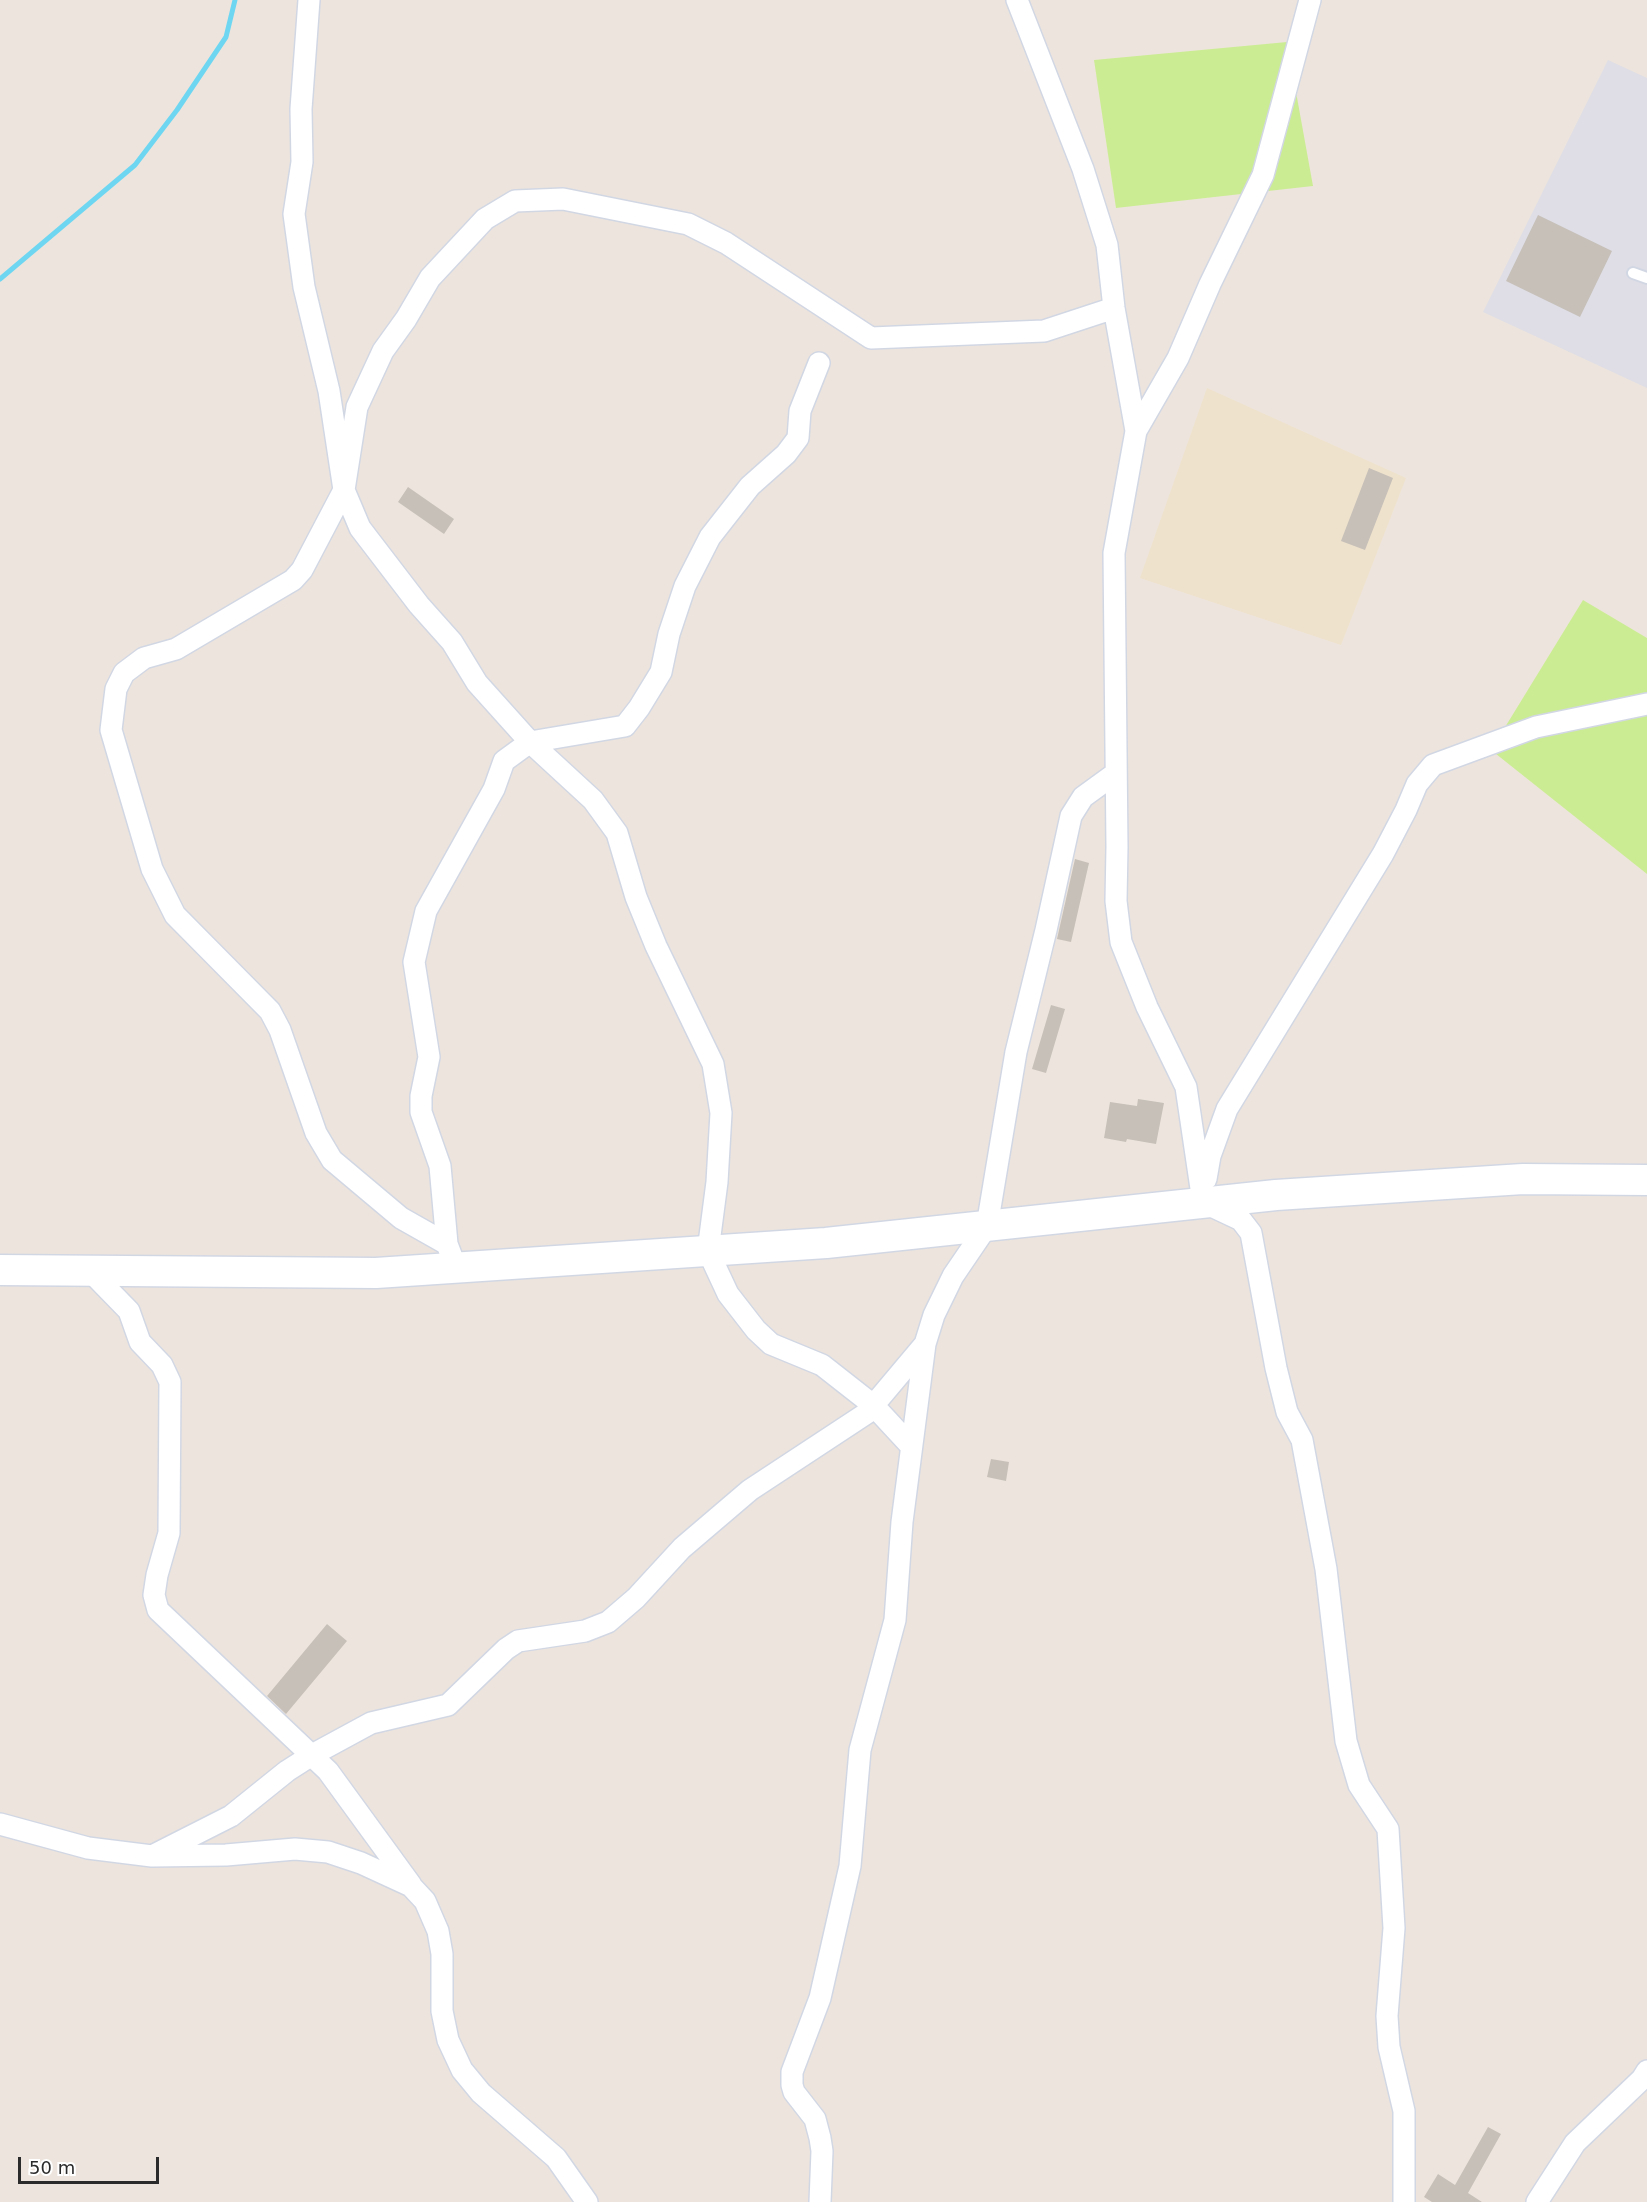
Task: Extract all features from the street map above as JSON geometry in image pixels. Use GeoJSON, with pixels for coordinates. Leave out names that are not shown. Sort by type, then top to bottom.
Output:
{"type":"FeatureCollection","features":[{"type":"Feature","properties":{"kind":"street"},"geometry":{"type":"LineString","coordinates":[[309,0],[301,109],[302,162],[294,214],[304,287],[329,391],[344,490],[360,528],[419,605],[452,642],[477,683],[530,742],[593,800],[617,832],[636,897],[656,946],[713,1064],[721,1113],[717,1182],[708,1251],[728,1294],[771,1344],[822,1365],[873,1405],[911,1446]]}},
{"type":"Feature","properties":{"kind":"street"},"geometry":{"type":"LineString","coordinates":[[1017,0],[1083,169],[1107,245],[1114,308],[1136,431]]}},
{"type":"Feature","properties":{"kind":"street"},"geometry":{"type":"LineString","coordinates":[[1203,1202],[1186,1087],[1147,1007],[1121,942],[1116,901],[1114,552],[1136,431],[1178,358],[1210,284],[1263,175],[1310,0]]}},
{"type":"Feature","properties":{"kind":"street"},"geometry":{"type":"LineString","coordinates":[[451,1256],[401,1218],[332,1160],[316,1133],[280,1030],[270,1011],[175,915],[152,869],[111,730],[116,689],[124,673],[144,658],[176,649],[293,580],[302,570],[344,490],[357,407],[383,351],[406,319],[430,278],[485,219],[515,201],[563,199],[688,224],[726,243],[871,338],[1044,331],[1114,308]]}},
{"type":"Feature","properties":{"kind":"street"},"geometry":{"type":"LineString","coordinates":[[451,1256],[440,1166],[421,1112],[421,1096],[429,1057],[414,962],[426,911],[494,789],[504,761],[530,742],[625,726],[639,708],[661,672],[669,634],[686,586],[710,537],[750,486],[786,454],[798,438],[800,411],[819,363]]}},
{"type":"Feature","properties":{"kind":"street"},"geometry":{"type":"LineString","coordinates":[[1203,1202],[1210,1156],[1227,1109],[1383,854],[1417,784],[1434,765],[1536,727],[1647,704]]}},
{"type":"Feature","properties":{"kind":"street"},"geometry":{"type":"LineString","coordinates":[[820,2202],[822,2151],[820,2138],[815,2119],[792,2085],[792,2072],[820,1998],[850,1866],[857,1807],[860,1750],[895,1620],[902,1522],[925,1344],[934,1315],[953,1276],[987,1226],[1016,1052],[1071,816],[1083,797],[1116,773]]}},
{"type":"Feature","properties":{"kind":"street"},"geometry":{"type":"LineString","coordinates":[[0,1270],[376,1274],[451,1256],[708,1251],[826,1243],[1275,1195],[1523,1179],[1647,1180]]}},
{"type":"Feature","properties":{"kind":"street"},"geometry":{"type":"LineString","coordinates":[[1203,1202],[1241,1220],[1251,1233],[1276,1368],[1287,1412],[1302,1440],[1326,1569],[1346,1741],[1359,1785],[1388,1829],[1394,1928],[1387,2016],[1389,2048],[1404,2111],[1404,2202]]}},
{"type":"Feature","properties":{"kind":"street"},"geometry":{"type":"LineString","coordinates":[[91,1272],[129,1311],[140,1342],[162,1365],[170,1382],[169,1533],[154,1594],[158,1610],[328,1771],[411,1886],[425,1900],[438,1931],[442,1954],[442,2011],[448,2040],[462,2070],[481,2093],[556,2158],[587,2202]]}},
{"type":"Feature","properties":{"kind":"street"},"geometry":{"type":"LineString","coordinates":[[152,1856],[231,1816],[287,1771],[371,1723],[448,1705],[506,1649],[518,1641],[585,1630],[608,1622],[636,1598],[682,1548],[750,1490],[867,1413],[925,1344]]}},
{"type":"Feature","properties":{"kind":"street"},"geometry":{"type":"LineString","coordinates":[[0,1824],[88,1848],[152,1856],[226,1855],[295,1848],[328,1852],[361,1863],[411,1886]]}},
{"type":"Feature","properties":{"kind":"street"},"geometry":{"type":"LineString","coordinates":[[1537,2202],[1575,2143],[1647,2072]]}},
{"type":"Feature","properties":{"kind":"lane"},"geometry":{"type":"LineString","coordinates":[[1633,273],[1647,278]]}},
{"type":"Feature","properties":{"kind":"shaded area"},"geometry":{"type":"Polygon","coordinates":[[[1608,60],[1647,78],[1647,388],[1483,312],[1608,60]]]}},
{"type":"Feature","properties":{"kind":"shaded area"},"geometry":{"type":"Polygon","coordinates":[[[1207,388],[1406,478],[1341,645],[1140,578],[1207,388]]]}},
{"type":"Feature","properties":{"kind":"green space"},"geometry":{"type":"Polygon","coordinates":[[[1287,42],[1313,186],[1116,208],[1094,60],[1287,42]]]}},
{"type":"Feature","properties":{"kind":"green space"},"geometry":{"type":"Polygon","coordinates":[[[1583,600],[1647,638],[1647,874],[1491,750],[1583,600]]]}},
{"type":"Feature","properties":{"kind":"building"},"geometry":{"type":"Polygon","coordinates":[[[1538,215],[1612,251],[1580,317],[1506,281],[1538,215]]]}},
{"type":"Feature","properties":{"kind":"building"},"geometry":{"type":"Polygon","coordinates":[[[1369,468],[1393,478],[1365,550],[1341,541],[1369,468]]]}},
{"type":"Feature","properties":{"kind":"building"},"geometry":{"type":"Polygon","coordinates":[[[408,487],[454,519],[444,534],[398,502],[408,487]]]}},
{"type":"Feature","properties":{"kind":"building"},"geometry":{"type":"Polygon","coordinates":[[[1075,859],[1089,863],[1071,942],[1057,939],[1075,859]]]}},
{"type":"Feature","properties":{"kind":"building"},"geometry":{"type":"Polygon","coordinates":[[[1051,1005],[1065,1009],[1046,1073],[1032,1069],[1051,1005]]]}},
{"type":"Feature","properties":{"kind":"building"},"geometry":{"type":"Polygon","coordinates":[[[1138,1099],[1164,1103],[1156,1144],[1104,1138],[1110,1102],[1137,1106],[1138,1099]]]}},
{"type":"Feature","properties":{"kind":"building"},"geometry":{"type":"Polygon","coordinates":[[[991,1459],[1009,1462],[1006,1481],[987,1477],[991,1459]]]}},
{"type":"Feature","properties":{"kind":"building"},"geometry":{"type":"Polygon","coordinates":[[[327,1624],[347,1641],[286,1714],[267,1696],[327,1624]]]}},
{"type":"Feature","properties":{"kind":"building"},"geometry":{"type":"Polygon","coordinates":[[[1488,2127],[1501,2134],[1468,2193],[1482,2202],[1432,2202],[1424,2197],[1438,2174],[1455,2185],[1488,2127]]]}},
{"type":"Feature","properties":{"kind":"waterway"},"geometry":{"type":"LineString","coordinates":[[0,279],[135,165],[177,110],[226,37],[235,0]]}}]}
